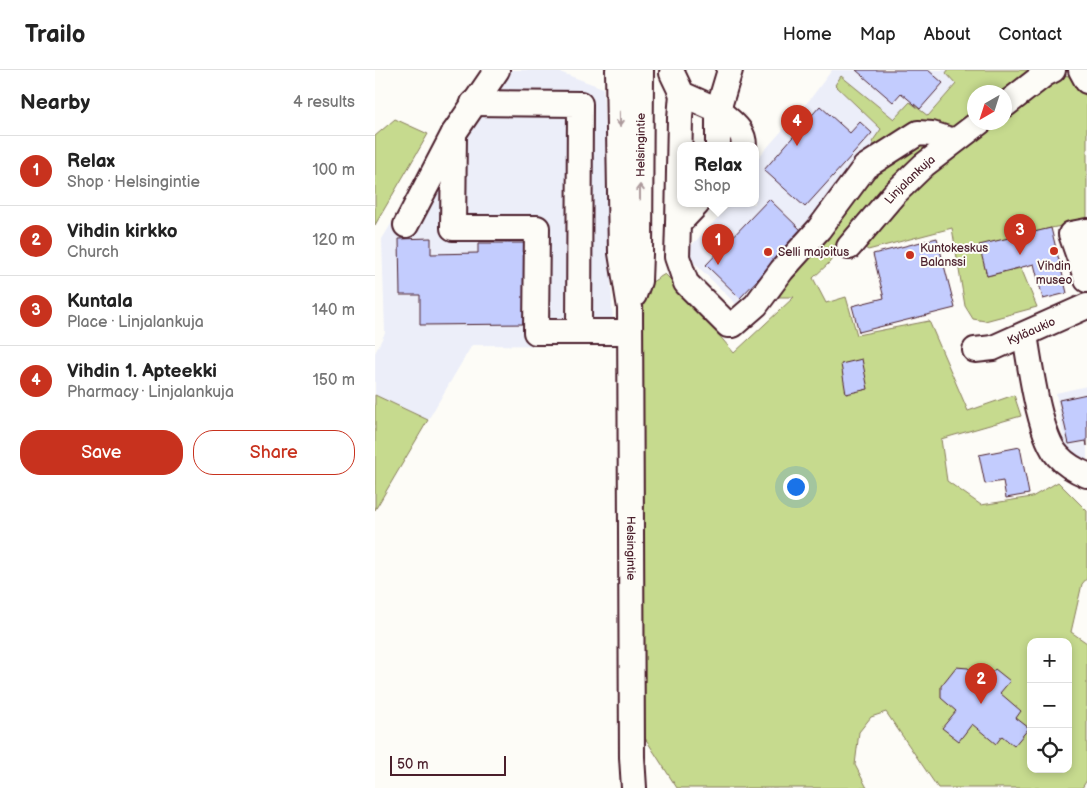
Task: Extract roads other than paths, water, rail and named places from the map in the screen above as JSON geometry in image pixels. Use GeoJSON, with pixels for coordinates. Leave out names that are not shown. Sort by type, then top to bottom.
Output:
{"type":"FeatureCollection","features":[{"type":"Feature","properties":{"kind":"street"},"geometry":{"type":"LineString","coordinates":[[627,70],[673,71],[701,102],[740,130],[744,136],[744,142]]}},
{"type":"Feature","properties":{"kind":"street","name":"Helsingintie"},"geometry":{"type":"LineString","coordinates":[[627,70],[631,242],[639,281],[630,308],[632,757],[634,788]]}},
{"type":"Feature","properties":{"kind":"street"},"geometry":{"type":"LineString","coordinates":[[680,142],[680,118],[701,102],[730,70]]}},
{"type":"Feature","properties":{"kind":"street"},"geometry":{"type":"LineString","coordinates":[[1012,100],[1053,70]]}},
{"type":"Feature","properties":{"kind":"street"},"geometry":{"type":"LineString","coordinates":[[1081,70],[1087,81]]}},
{"type":"Feature","properties":{"kind":"street"},"geometry":{"type":"LineString","coordinates":[[406,225],[454,133],[483,103],[495,74]]}},
{"type":"Feature","properties":{"kind":"street"},"geometry":{"type":"LineString","coordinates":[[701,102],[702,142]]}},
{"type":"Feature","properties":{"kind":"street"},"geometry":{"type":"LineString","coordinates":[[701,102],[716,142]]}},
{"type":"Feature","properties":{"kind":"street"},"geometry":{"type":"LineString","coordinates":[[483,103],[580,104],[579,332]]}},
{"type":"Feature","properties":{"kind":"street","name":"Linjalankuja"},"geometry":{"type":"LineString","coordinates":[[849,247],[893,194],[924,165],[969,130]]}},
{"type":"Feature","properties":{"kind":"street"},"geometry":{"type":"LineString","coordinates":[[454,133],[453,228],[537,228],[536,332],[630,332]]}},
{"type":"Feature","properties":{"kind":"street"},"geometry":{"type":"LineString","coordinates":[[678,207],[677,257],[686,283],[728,325],[733,325],[756,305],[782,270],[819,229],[865,168],[918,133],[932,134],[954,141]]}},
{"type":"Feature","properties":{"kind":"street"},"geometry":{"type":"LineString","coordinates":[[631,242],[678,228],[695,207]]}},
{"type":"Feature","properties":{"kind":"street"},"geometry":{"type":"LineString","coordinates":[[1087,231],[1071,234],[1087,280]]}},
{"type":"Feature","properties":{"kind":"street"},"geometry":{"type":"LineString","coordinates":[[631,242],[677,257]]}},
{"type":"Feature","properties":{"kind":"street","name":"Kyläaukio"},"geometry":{"type":"LineString","coordinates":[[975,350],[993,348],[1087,306]]}},
{"type":"Feature","properties":{"kind":"street"},"geometry":{"type":"LineString","coordinates":[[1025,335],[1046,436],[1058,456],[1076,471],[1087,475]]}},
{"type":"Feature","properties":{"kind":"place","name":"Vihdin 1. Apteekki"},"geometry":{"type":"Point","coordinates":[797,146]}},
{"type":"Feature","properties":{"kind":"place","name":"Vihdin museo"},"geometry":{"type":"Point","coordinates":[1054,251]}},
{"type":"Feature","properties":{"kind":"place","name":"Selli majoitus"},"geometry":{"type":"Point","coordinates":[768,252]}},
{"type":"Feature","properties":{"kind":"place","name":"Kuntokeskus Balanssi"},"geometry":{"type":"Point","coordinates":[910,255]}},
{"type":"Feature","properties":{"kind":"place","name":"Kuntala"},"geometry":{"type":"Point","coordinates":[1020,255]}},
{"type":"Feature","properties":{"kind":"place","name":"Relax"},"geometry":{"type":"Point","coordinates":[718,265]}},
{"type":"Feature","properties":{"kind":"place","name":"Vihdin kirkko"},"geometry":{"type":"Point","coordinates":[981,704]}}]}
